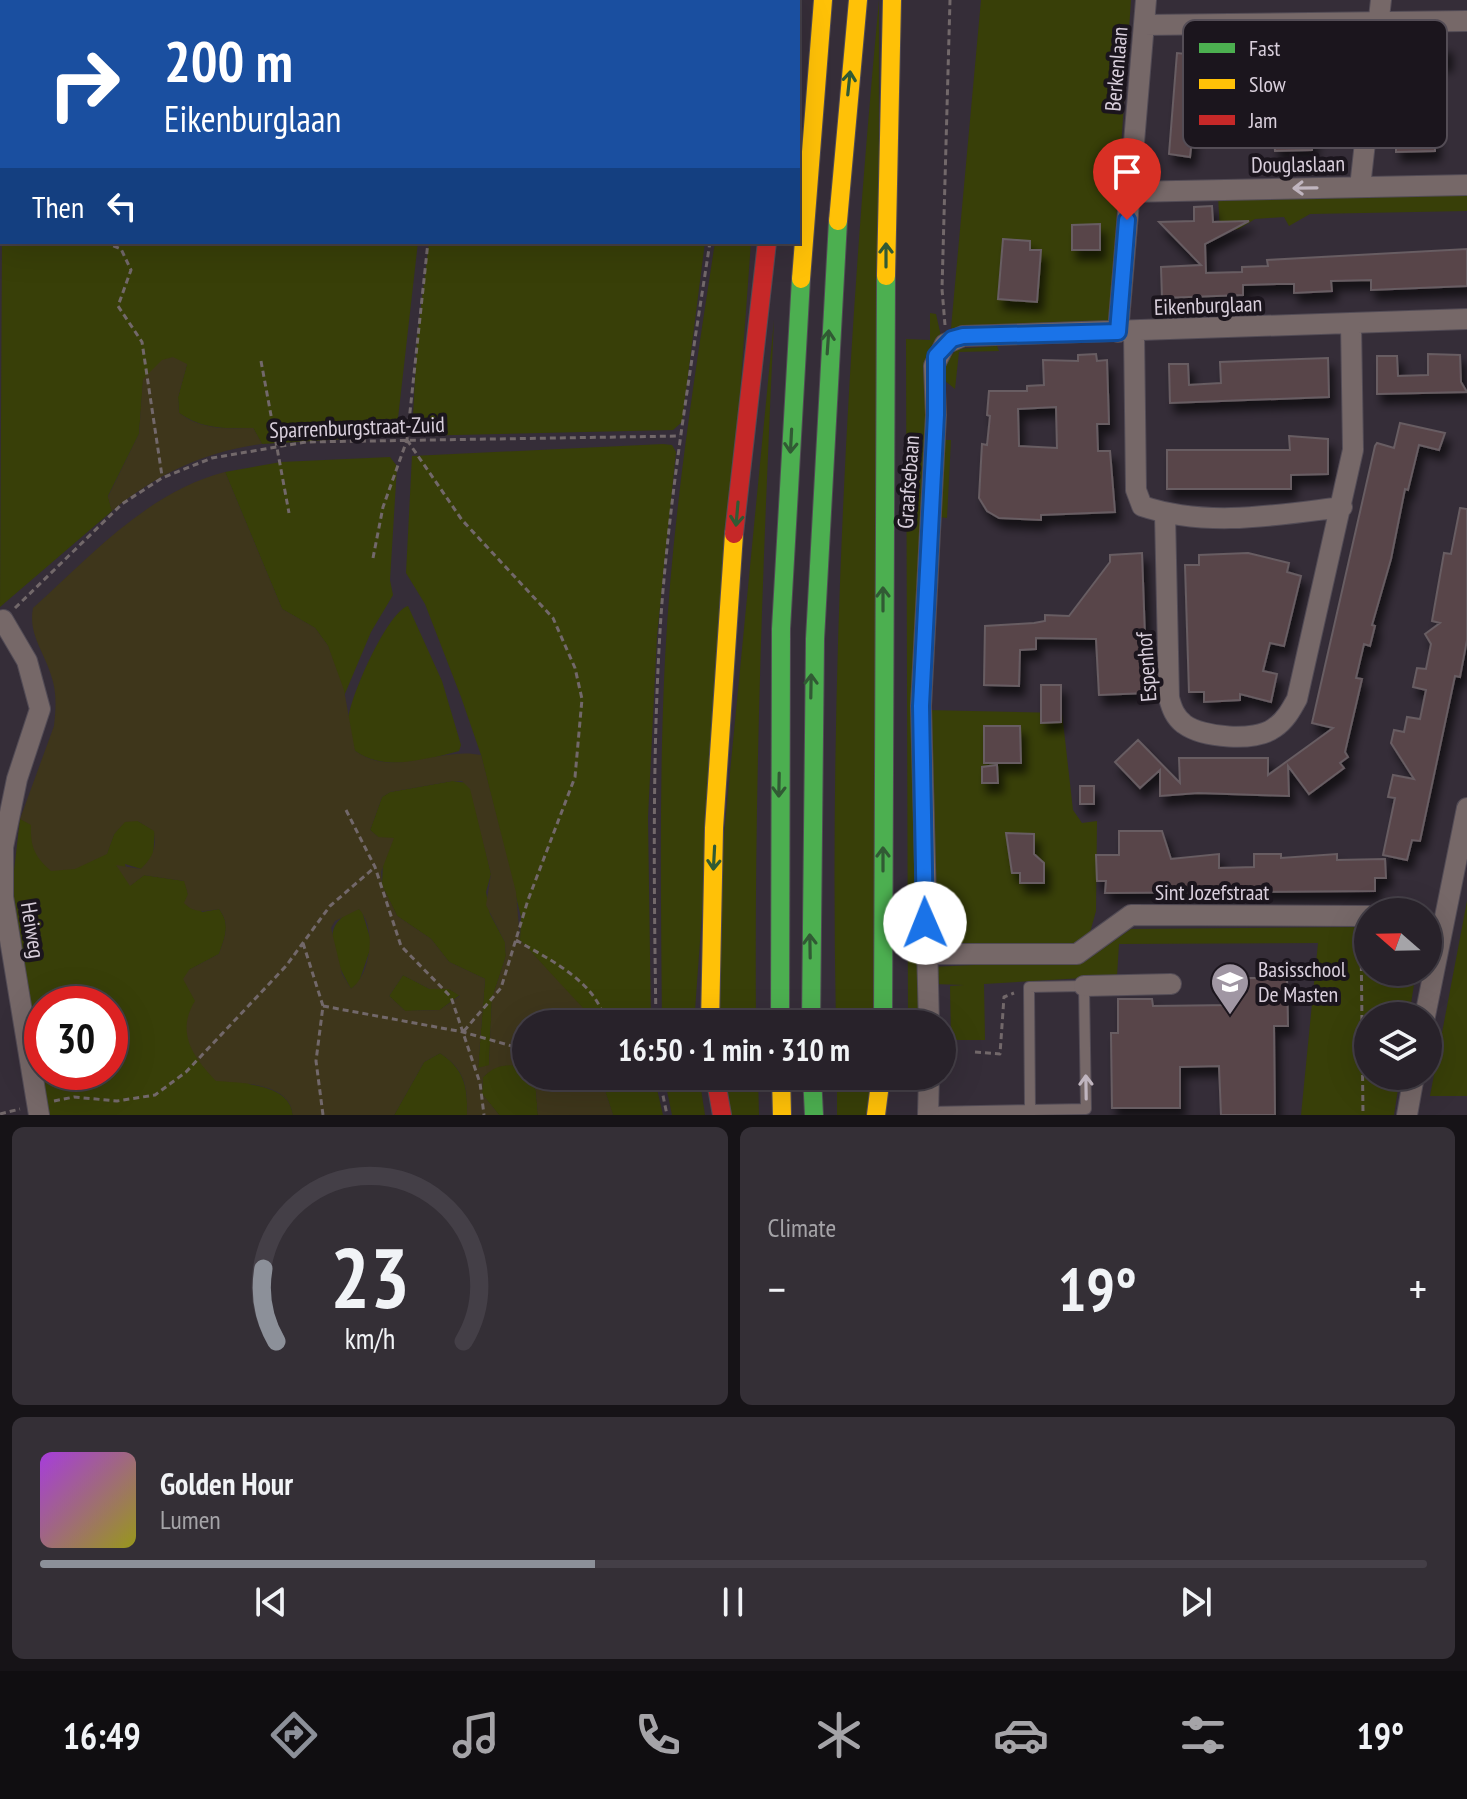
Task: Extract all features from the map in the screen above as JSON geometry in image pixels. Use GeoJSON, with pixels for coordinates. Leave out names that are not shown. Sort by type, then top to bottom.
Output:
{"type":"FeatureCollection","features":[{"type":"Feature","properties":{"kind":"highway"},"geometry":{"type":"LineString","coordinates":[[801,42],[811,0]]}},
{"type":"Feature","properties":{"kind":"highway"},"geometry":{"type":"LineString","coordinates":[[780,1010],[781,629],[806,188],[823,0]]}},
{"type":"Feature","properties":{"kind":"highway"},"geometry":{"type":"LineString","coordinates":[[811,1010],[812,649],[821,434],[838,190],[858,0]]}},
{"type":"Feature","properties":{"kind":"highway"},"geometry":{"type":"LineString","coordinates":[[883,1010],[886,144],[892,0]]}},
{"type":"Feature","properties":{"kind":"highway"},"geometry":{"type":"LineString","coordinates":[[710,1010],[711,921],[728,631],[744,425],[767,244]]}},
{"type":"Feature","properties":{"kind":"highway"},"geometry":{"type":"LineString","coordinates":[[718,1090],[722,1115]]}},
{"type":"Feature","properties":{"kind":"highway"},"geometry":{"type":"LineString","coordinates":[[781,1090],[782,1115]]}},
{"type":"Feature","properties":{"kind":"highway"},"geometry":{"type":"LineString","coordinates":[[813,1090],[814,1115]]}},
{"type":"Feature","properties":{"kind":"highway"},"geometry":{"type":"LineString","coordinates":[[876,1115],[879,1090]]}},
{"type":"Feature","properties":{"kind":"street","name":"Berkenlaan"},"geometry":{"type":"LineString","coordinates":[[1126,332],[1129,192],[1146,0]]}},
{"type":"Feature","properties":{"kind":"street"},"geometry":{"type":"LineString","coordinates":[[1379,20],[1381,0]]}},
{"type":"Feature","properties":{"kind":"street"},"geometry":{"type":"LineString","coordinates":[[1144,25],[1183,24]]}},
{"type":"Feature","properties":{"kind":"street"},"geometry":{"type":"LineString","coordinates":[[1360,187],[1364,148]]}},
{"type":"Feature","properties":{"kind":"street","name":"Douglaslaan"},"geometry":{"type":"LineString","coordinates":[[1129,192],[1467,185]]}},
{"type":"Feature","properties":{"kind":"street","name":"Eikenburglaan"},"geometry":{"type":"LineString","coordinates":[[952,339],[1467,319]]}},
{"type":"Feature","properties":{"kind":"street","name":"Espenhof"},"geometry":{"type":"LineString","coordinates":[[1165,514],[1169,698],[1174,714],[1202,733],[1258,735],[1273,730],[1287,717],[1297,699],[1353,450],[1351,323]]}},
{"type":"Feature","properties":{"kind":"street"},"geometry":{"type":"LineString","coordinates":[[1126,332],[1136,490],[1142,506],[1165,514],[1249,519],[1342,507]]}},
{"type":"Feature","properties":{"kind":"street","name":"Graafsebaan"},"geometry":{"type":"LineString","coordinates":[[928,1010],[921,706],[936,415],[934,366],[940,350],[952,339]]}},
{"type":"Feature","properties":{"kind":"street","name":"Heiweg"},"geometry":{"type":"LineString","coordinates":[[3,620],[27,661],[40,709],[17,779],[3,847],[3,897],[38,1110]]}},
{"type":"Feature","properties":{"kind":"street"},"geometry":{"type":"LineString","coordinates":[[1428,1002],[1467,808]]}},
{"type":"Feature","properties":{"kind":"street","name":"Sint Jozefstraat"},"geometry":{"type":"LineString","coordinates":[[925,954],[1077,954],[1131,915],[1354,916]]}},
{"type":"Feature","properties":{"kind":"street"},"geometry":{"type":"LineString","coordinates":[[1084,986],[1171,984]]}},
{"type":"Feature","properties":{"kind":"street"},"geometry":{"type":"LineString","coordinates":[[928,1114],[929,1090]]}},
{"type":"Feature","properties":{"kind":"street"},"geometry":{"type":"LineString","coordinates":[[1407,1115],[1411,1090]]}},
{"type":"Feature","properties":{"kind":"lane"},"geometry":{"type":"LineString","coordinates":[[928,1114],[1086,1109],[1084,986],[1029,987],[1030,1110]]}},
{"type":"Feature","properties":{"kind":"path"},"geometry":{"type":"LineString","coordinates":[[950,0],[941,315],[952,339]]}},
{"type":"Feature","properties":{"kind":"path"},"geometry":{"type":"LineString","coordinates":[[109,244],[121,249],[131,270],[118,306],[142,342],[162,478]]}},
{"type":"Feature","properties":{"kind":"path"},"geometry":{"type":"LineString","coordinates":[[373,558],[383,507],[407,440],[428,244]]}},
{"type":"Feature","properties":{"kind":"path"},"geometry":{"type":"LineString","coordinates":[[656,1010],[656,730],[661,615],[680,436],[710,244]]}},
{"type":"Feature","properties":{"kind":"path"},"geometry":{"type":"LineString","coordinates":[[261,361],[289,513]]}},
{"type":"Feature","properties":{"kind":"path","name":"Sparrenburgstraat-Zuid"},"geometry":{"type":"LineString","coordinates":[[3,620],[122,504],[162,478],[212,458],[275,445],[680,436]]}},
{"type":"Feature","properties":{"kind":"path"},"geometry":{"type":"LineString","coordinates":[[407,440],[462,520],[553,618],[575,668],[582,699],[575,777],[501,988],[463,1032]]}},
{"type":"Feature","properties":{"kind":"path"},"geometry":{"type":"LineString","coordinates":[[346,810],[375,867],[401,946],[451,997],[480,1083],[484,1115]]}},
{"type":"Feature","properties":{"kind":"path"},"geometry":{"type":"LineString","coordinates":[[38,1110],[74,1097],[117,1101],[155,1095],[186,1072],[286,966],[330,906],[375,867]]}},
{"type":"Feature","properties":{"kind":"path"},"geometry":{"type":"LineString","coordinates":[[516,940],[576,977],[602,1010]]}},
{"type":"Feature","properties":{"kind":"path"},"geometry":{"type":"LineString","coordinates":[[303,943],[323,1006],[316,1061],[323,1115]]}},
{"type":"Feature","properties":{"kind":"path"},"geometry":{"type":"LineString","coordinates":[[1363,1115],[1364,986]]}},
{"type":"Feature","properties":{"kind":"path"},"geometry":{"type":"LineString","coordinates":[[975,1052],[1000,1054],[1004,997],[1029,987]]}},
{"type":"Feature","properties":{"kind":"path"},"geometry":{"type":"LineString","coordinates":[[323,1006],[463,1032],[512,1046]]}},
{"type":"Feature","properties":{"kind":"path"},"geometry":{"type":"LineString","coordinates":[[662,1090],[667,1115]]}},
{"type":"Feature","properties":{"kind":"green space"},"geometry":{"type":"Polygon","coordinates":[[[879,0],[878,1010],[836,1010],[838,640],[849,384],[879,0]]]}},
{"type":"Feature","properties":{"kind":"green space"},"geometry":{"type":"Polygon","coordinates":[[[981,0],[1131,0],[1109,325],[951,328],[981,0]]]}},
{"type":"Feature","properties":{"kind":"green space"},"geometry":{"type":"Polygon","coordinates":[[[1467,193],[1467,211],[1310,214],[1289,226],[1284,217],[1255,219],[1239,229],[1220,232],[1218,195],[1467,193]]]}},
{"type":"Feature","properties":{"kind":"green space"},"geometry":{"type":"Polygon","coordinates":[[[2,244],[418,244],[396,436],[262,444],[253,428],[205,425],[179,413],[178,397],[187,364],[143,383],[139,434],[108,496],[112,511],[0,607],[2,244]]]}},
{"type":"Feature","properties":{"kind":"green space"},"geometry":{"type":"Polygon","coordinates":[[[429,244],[705,244],[682,422],[673,430],[412,436],[417,339],[429,244]]]}},
{"type":"Feature","properties":{"kind":"green space"},"geometry":{"type":"Polygon","coordinates":[[[715,244],[751,244],[695,1010],[662,1010],[663,705],[673,554],[715,244]]]}},
{"type":"Feature","properties":{"kind":"green space"},"geometry":{"type":"Polygon","coordinates":[[[930,313],[936,314],[941,336],[928,352],[924,369],[929,408],[920,1010],[908,1010],[906,339],[930,340],[930,313]]]}},
{"type":"Feature","properties":{"kind":"green space"},"geometry":{"type":"Polygon","coordinates":[[[774,320],[760,672],[756,1010],[718,1010],[718,896],[774,320]]]}},
{"type":"Feature","properties":{"kind":"green space"},"geometry":{"type":"Polygon","coordinates":[[[997,346],[999,351],[959,352],[955,389],[944,380],[945,364],[957,349],[997,346]]]}},
{"type":"Feature","properties":{"kind":"green space"},"geometry":{"type":"Polygon","coordinates":[[[951,440],[947,518],[939,517],[942,443],[951,440]]]}},
{"type":"Feature","properties":{"kind":"green space"},"geometry":{"type":"Polygon","coordinates":[[[663,444],[672,445],[676,452],[657,636],[648,817],[651,1010],[583,1010],[520,940],[521,917],[481,755],[425,604],[406,573],[412,456],[663,444]]]}},
{"type":"Feature","properties":{"kind":"green space"},"geometry":{"type":"Polygon","coordinates":[[[390,457],[397,466],[390,580],[393,595],[371,632],[344,696],[328,646],[315,628],[282,609],[225,472],[281,462],[390,457]]]}},
{"type":"Feature","properties":{"kind":"green space"},"geometry":{"type":"Polygon","coordinates":[[[408,606],[442,681],[461,745],[459,751],[392,763],[355,751],[348,721],[362,677],[380,639],[399,612],[408,606]]]}},
{"type":"Feature","properties":{"kind":"green space"},"geometry":{"type":"Polygon","coordinates":[[[926,710],[1062,713],[1073,810],[1082,823],[1097,821],[1096,911],[1087,943],[930,943],[926,710]]]}},
{"type":"Feature","properties":{"kind":"green space"},"geometry":{"type":"Polygon","coordinates":[[[452,781],[468,783],[472,793],[491,874],[486,892],[490,914],[505,942],[506,956],[492,999],[489,1066],[478,1068],[485,979],[449,962],[431,939],[397,916],[382,885],[383,863],[378,837],[370,830],[382,797],[390,792],[452,781]]]}},
{"type":"Feature","properties":{"kind":"green space"},"geometry":{"type":"Polygon","coordinates":[[[20,819],[107,853],[114,834],[125,821],[138,821],[155,831],[153,857],[141,869],[125,864],[131,885],[144,875],[185,881],[188,894],[202,912],[219,909],[226,925],[219,954],[189,970],[190,987],[249,1084],[283,1096],[293,1115],[47,1115],[43,1090],[128,1090],[128,986],[27,986],[12,888],[20,819]]]}},
{"type":"Feature","properties":{"kind":"green space"},"geometry":{"type":"Polygon","coordinates":[[[1467,901],[1467,1096],[1430,1096],[1431,1090],[1442,1090],[1442,1033],[1467,901]]]}},
{"type":"Feature","properties":{"kind":"green space"},"geometry":{"type":"Polygon","coordinates":[[[359,909],[372,944],[359,982],[351,989],[335,954],[333,932],[345,915],[359,909]]]}},
{"type":"Feature","properties":{"kind":"green space"},"geometry":{"type":"Polygon","coordinates":[[[1354,927],[1354,986],[1414,986],[1411,1002],[1354,1002],[1354,1090],[1398,1090],[1394,1115],[1301,1115],[1318,943],[1119,944],[1117,976],[984,984],[985,1040],[956,1040],[956,1010],[950,1010],[950,986],[964,985],[933,984],[931,967],[1087,960],[1131,929],[1354,927]]]}},
{"type":"Feature","properties":{"kind":"green space"},"geometry":{"type":"Polygon","coordinates":[[[403,975],[430,989],[449,989],[460,995],[440,1010],[405,1011],[389,996],[403,975]]]}},
{"type":"Feature","properties":{"kind":"green space"},"geometry":{"type":"Polygon","coordinates":[[[440,1053],[454,1065],[463,1079],[467,1115],[394,1115],[424,1062],[440,1053]]]}},
{"type":"Feature","properties":{"kind":"green space"},"geometry":{"type":"Polygon","coordinates":[[[512,1064],[512,1090],[536,1090],[538,1115],[499,1115],[482,1094],[483,1077],[494,1067],[512,1064]]]}},
{"type":"Feature","properties":{"kind":"green space"},"geometry":{"type":"Polygon","coordinates":[[[605,1090],[657,1090],[663,1115],[613,1115],[605,1090]]]}},
{"type":"Feature","properties":{"kind":"green space"},"geometry":{"type":"Polygon","coordinates":[[[667,1090],[701,1090],[705,1115],[672,1115],[667,1090]]]}},
{"type":"Feature","properties":{"kind":"green space"},"geometry":{"type":"Polygon","coordinates":[[[726,1090],[758,1090],[759,1115],[731,1115],[726,1090]]]}},
{"type":"Feature","properties":{"kind":"green space"},"geometry":{"type":"Polygon","coordinates":[[[837,1090],[874,1090],[870,1115],[837,1115],[837,1090]]]}},
{"type":"Feature","properties":{"kind":"sand"},"geometry":{"type":"Polygon","coordinates":[[[173,357],[187,364],[178,397],[179,413],[205,425],[253,428],[262,444],[221,452],[182,467],[146,486],[112,511],[108,497],[139,434],[143,379],[162,360],[173,357]]]}},
{"type":"Feature","properties":{"kind":"sand"},"geometry":{"type":"Polygon","coordinates":[[[225,472],[282,609],[315,628],[328,646],[344,690],[355,751],[385,762],[465,753],[481,755],[516,892],[520,940],[585,1010],[512,1010],[512,1065],[493,1069],[483,1077],[482,1094],[499,1115],[467,1115],[467,1095],[460,1072],[440,1053],[424,1062],[394,1115],[293,1115],[290,1104],[274,1090],[251,1084],[216,1081],[194,1054],[190,1044],[187,1024],[195,1001],[183,979],[189,970],[219,954],[226,925],[219,909],[200,911],[184,903],[188,894],[184,881],[144,875],[130,886],[116,865],[141,869],[151,856],[155,842],[154,831],[138,821],[125,822],[114,834],[107,854],[75,869],[51,871],[35,851],[31,825],[20,819],[54,726],[56,700],[51,675],[35,635],[33,608],[121,528],[197,481],[225,472]],[[462,781],[390,792],[382,797],[370,830],[378,837],[394,838],[381,872],[382,885],[397,916],[431,939],[449,962],[485,979],[478,1068],[489,1065],[492,999],[506,956],[505,942],[486,905],[491,874],[470,789],[462,781]],[[359,909],[335,921],[331,928],[342,974],[351,989],[363,973],[369,950],[368,927],[359,909]],[[403,975],[389,996],[405,1011],[440,1010],[460,996],[449,989],[430,989],[403,975]]]}},
{"type":"Feature","properties":{"kind":"sand"},"geometry":{"type":"Polygon","coordinates":[[[605,1090],[613,1115],[538,1115],[536,1091],[605,1090]]]}},
{"type":"Feature","properties":{"kind":"building"},"geometry":{"type":"Polygon","coordinates":[[[1177,53],[1183,54],[1183,148],[1191,148],[1190,157],[1169,154],[1177,53]]]}},
{"type":"Feature","properties":{"kind":"building"},"geometry":{"type":"Polygon","coordinates":[[[1275,148],[1312,148],[1312,150],[1275,151],[1275,148]]]}},
{"type":"Feature","properties":{"kind":"building"},"geometry":{"type":"Polygon","coordinates":[[[1396,148],[1435,148],[1435,151],[1396,152],[1396,148]]]}},
{"type":"Feature","properties":{"kind":"building"},"geometry":{"type":"Polygon","coordinates":[[[1212,206],[1213,222],[1249,221],[1205,244],[1206,273],[1242,272],[1242,267],[1268,266],[1267,260],[1467,249],[1467,286],[1371,290],[1371,280],[1331,281],[1332,291],[1294,293],[1294,284],[1243,285],[1243,295],[1162,298],[1161,267],[1201,265],[1159,222],[1194,221],[1194,207],[1212,206]]]}},
{"type":"Feature","properties":{"kind":"building"},"geometry":{"type":"Polygon","coordinates":[[[1100,224],[1100,250],[1072,250],[1072,225],[1100,224]]]}},
{"type":"Feature","properties":{"kind":"building"},"geometry":{"type":"Polygon","coordinates":[[[1003,239],[1030,241],[1030,250],[1041,250],[1037,302],[998,299],[1003,239]]]}},
{"type":"Feature","properties":{"kind":"building"},"geometry":{"type":"Polygon","coordinates":[[[1096,354],[1097,361],[1107,360],[1109,424],[1097,424],[1098,451],[1110,451],[1115,512],[1041,515],[1041,520],[999,518],[987,511],[979,498],[982,444],[987,445],[990,416],[987,415],[989,391],[1027,391],[1027,386],[1044,385],[1043,360],[1078,361],[1078,355],[1096,354]],[[1056,407],[1018,409],[1019,446],[1057,448],[1056,407]]]}},
{"type":"Feature","properties":{"kind":"building"},"geometry":{"type":"Polygon","coordinates":[[[1428,354],[1460,355],[1461,382],[1467,392],[1377,394],[1377,356],[1397,356],[1398,376],[1428,375],[1428,354]]]}},
{"type":"Feature","properties":{"kind":"building"},"geometry":{"type":"Polygon","coordinates":[[[1328,358],[1329,397],[1170,403],[1169,364],[1188,364],[1189,385],[1221,383],[1220,362],[1328,358]]]}},
{"type":"Feature","properties":{"kind":"building"},"geometry":{"type":"Polygon","coordinates":[[[1400,423],[1445,433],[1439,450],[1419,445],[1408,490],[1405,489],[1391,559],[1372,625],[1375,626],[1370,646],[1364,644],[1356,678],[1362,679],[1345,752],[1348,757],[1340,763],[1344,768],[1309,794],[1288,766],[1289,796],[1198,793],[1160,796],[1160,770],[1140,788],[1115,762],[1138,740],[1180,783],[1179,758],[1268,758],[1268,775],[1333,728],[1312,723],[1375,446],[1377,443],[1394,448],[1400,423]]]}},
{"type":"Feature","properties":{"kind":"building"},"geometry":{"type":"Polygon","coordinates":[[[1289,436],[1328,439],[1328,474],[1291,475],[1291,489],[1167,489],[1167,450],[1290,450],[1289,436]]]}},
{"type":"Feature","properties":{"kind":"building"},"geometry":{"type":"Polygon","coordinates":[[[1460,508],[1467,509],[1467,640],[1460,677],[1455,676],[1420,841],[1412,840],[1407,860],[1383,855],[1395,798],[1388,797],[1393,775],[1414,779],[1391,743],[1394,730],[1404,732],[1407,717],[1420,719],[1426,690],[1413,687],[1417,668],[1426,669],[1431,644],[1425,634],[1440,623],[1432,621],[1444,553],[1451,554],[1460,508]]]}},
{"type":"Feature","properties":{"kind":"building"},"geometry":{"type":"Polygon","coordinates":[[[1142,553],[1147,693],[1099,695],[1096,639],[1036,638],[1036,649],[1020,650],[1019,686],[984,685],[985,626],[1045,621],[1045,615],[1069,616],[1110,562],[1110,555],[1142,553]]]}},
{"type":"Feature","properties":{"kind":"building"},"geometry":{"type":"Polygon","coordinates":[[[1248,553],[1289,563],[1287,572],[1301,576],[1284,646],[1270,643],[1263,671],[1277,674],[1271,702],[1240,694],[1240,700],[1204,702],[1204,692],[1189,692],[1185,565],[1199,565],[1199,555],[1248,553]]]}},
{"type":"Feature","properties":{"kind":"building"},"geometry":{"type":"Polygon","coordinates":[[[1041,685],[1061,685],[1061,722],[1041,723],[1041,685]]]}},
{"type":"Feature","properties":{"kind":"building"},"geometry":{"type":"Polygon","coordinates":[[[984,726],[1020,726],[1021,763],[984,763],[984,726]]]}},
{"type":"Feature","properties":{"kind":"building"},"geometry":{"type":"Polygon","coordinates":[[[997,765],[998,783],[982,783],[982,767],[997,765]]]}},
{"type":"Feature","properties":{"kind":"building"},"geometry":{"type":"Polygon","coordinates":[[[1080,786],[1094,786],[1094,804],[1080,804],[1080,786]]]}},
{"type":"Feature","properties":{"kind":"building"},"geometry":{"type":"Polygon","coordinates":[[[1119,831],[1162,831],[1171,859],[1219,854],[1219,868],[1254,867],[1254,854],[1281,854],[1281,858],[1337,854],[1337,860],[1385,859],[1386,878],[1375,878],[1375,891],[1105,893],[1106,881],[1097,881],[1096,855],[1119,855],[1119,831]]]}},
{"type":"Feature","properties":{"kind":"building"},"geometry":{"type":"Polygon","coordinates":[[[1006,833],[1034,834],[1034,854],[1044,863],[1044,883],[1020,883],[1020,873],[1012,873],[1006,833]]]}},
{"type":"Feature","properties":{"kind":"building"},"geometry":{"type":"Polygon","coordinates":[[[1232,978],[1287,978],[1288,1026],[1274,1026],[1275,1115],[1221,1115],[1219,1066],[1180,1067],[1180,1108],[1112,1108],[1111,1033],[1118,1033],[1118,999],[1152,999],[1153,1006],[1232,1005],[1232,978]]]}},
{"type":"Feature","properties":{"kind":"traffic: fast"},"geometry":{"type":"LineString","coordinates":[[811,1010],[815,639],[838,221]]}},
{"type":"Feature","properties":{"kind":"traffic: fast"},"geometry":{"type":"LineString","coordinates":[[883,1010],[886,276]]}},
{"type":"Feature","properties":{"kind":"traffic: fast"},"geometry":{"type":"LineString","coordinates":[[780,1010],[781,629],[801,279]]}},
{"type":"Feature","properties":{"kind":"traffic: fast"},"geometry":{"type":"LineString","coordinates":[[813,1090],[814,1115]]}},
{"type":"Feature","properties":{"kind":"traffic: slow"},"geometry":{"type":"LineString","coordinates":[[801,279],[823,0]]}},
{"type":"Feature","properties":{"kind":"traffic: slow"},"geometry":{"type":"LineString","coordinates":[[838,221],[858,0]]}},
{"type":"Feature","properties":{"kind":"traffic: slow"},"geometry":{"type":"LineString","coordinates":[[886,276],[892,0]]}},
{"type":"Feature","properties":{"kind":"traffic: slow"},"geometry":{"type":"LineString","coordinates":[[710,1010],[714,828],[734,534]]}},
{"type":"Feature","properties":{"kind":"traffic: slow"},"geometry":{"type":"LineString","coordinates":[[781,1090],[782,1115]]}},
{"type":"Feature","properties":{"kind":"traffic: slow"},"geometry":{"type":"LineString","coordinates":[[876,1115],[879,1090]]}},
{"type":"Feature","properties":{"kind":"traffic: jam"},"geometry":{"type":"LineString","coordinates":[[734,534],[767,244]]}},
{"type":"Feature","properties":{"kind":"traffic: jam"},"geometry":{"type":"LineString","coordinates":[[718,1090],[722,1115]]}},
{"type":"Feature","properties":{"kind":"place","name":"Basisschool De Masten"},"geometry":{"type":"Point","coordinates":[1230,1016]}},
{"type":"Feature","properties":{"kind":"route"},"geometry":{"type":"LineString","coordinates":[[925,923],[921,706],[936,415],[936,356],[945,344],[963,336],[1118,332],[1127,220]]}}]}
